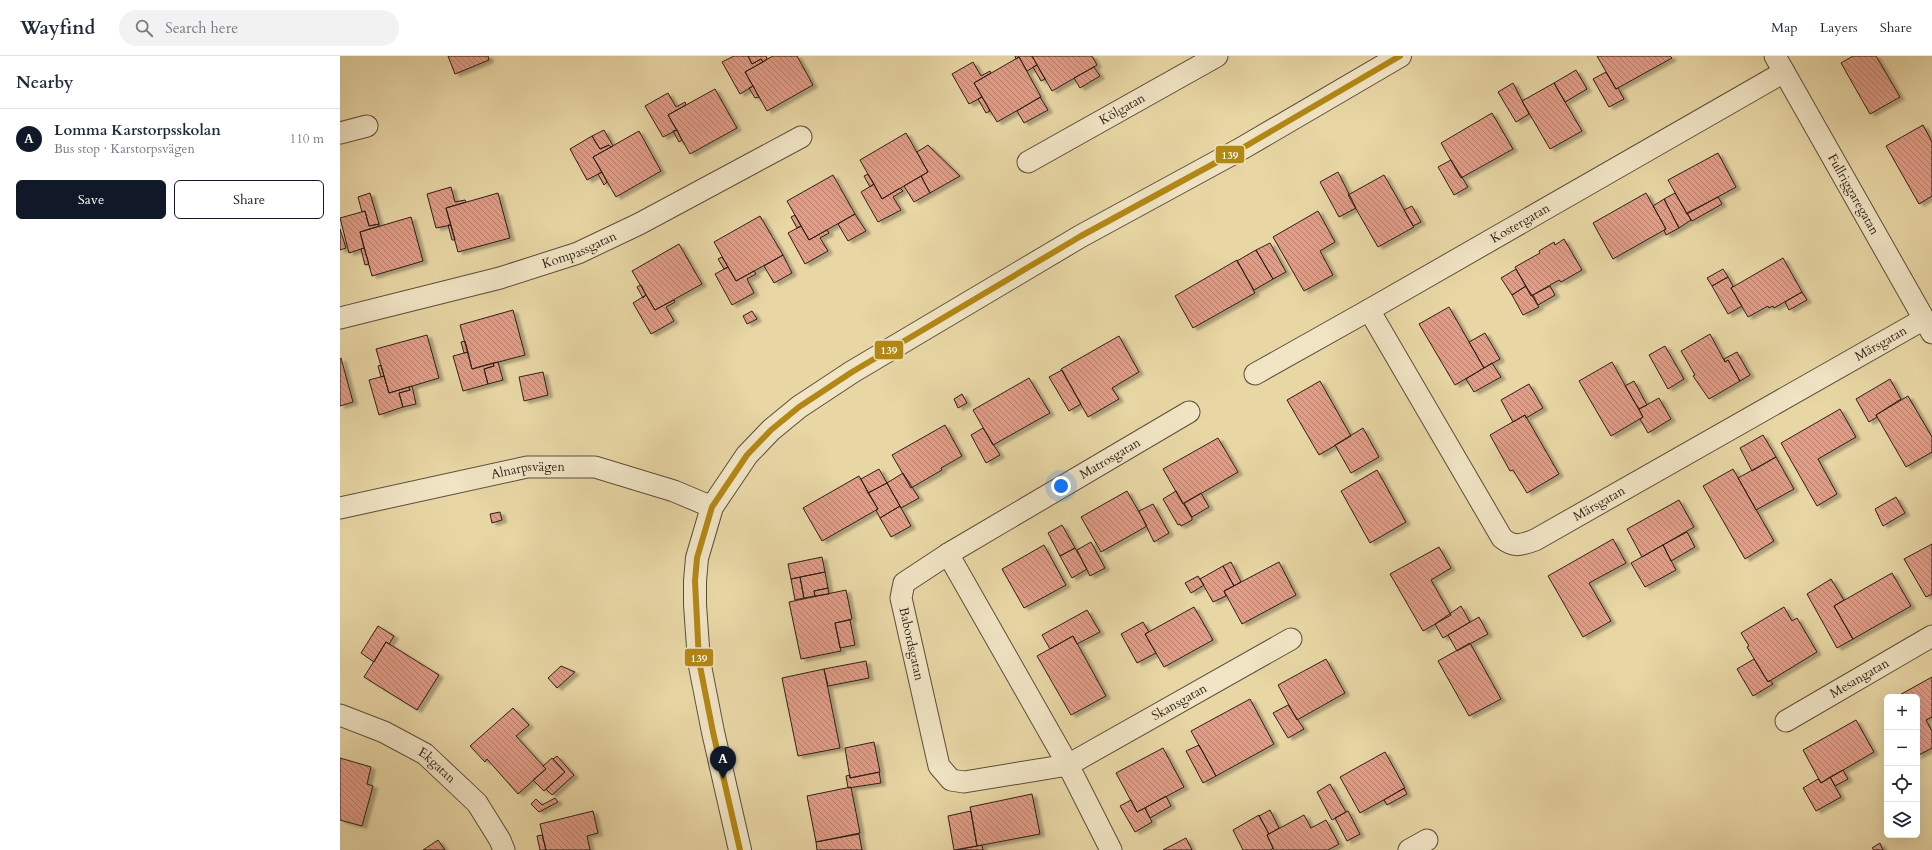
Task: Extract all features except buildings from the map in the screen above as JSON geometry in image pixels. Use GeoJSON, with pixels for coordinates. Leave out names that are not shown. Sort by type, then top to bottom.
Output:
{"type":"FeatureCollection","features":[{"type":"Feature","properties":{"kind":"street","name":"Kölgatan"},"geometry":{"type":"LineString","coordinates":[[1028,162],[1216,56]]}},
{"type":"Feature","properties":{"kind":"street"},"geometry":{"type":"LineString","coordinates":[[740,850],[713,732],[701,668],[695,605],[697,558],[712,507],[747,455],[771,430],[799,407],[852,372],[1081,236],[1239,150],[1400,56]]}},
{"type":"Feature","properties":{"kind":"street","name":"Kostergatan"},"geometry":{"type":"LineString","coordinates":[[1255,374],[1369,310],[1779,64]]}},
{"type":"Feature","properties":{"kind":"street","name":"Fullriggaregatan"},"geometry":{"type":"LineString","coordinates":[[1779,64],[1928,326]]}},
{"type":"Feature","properties":{"kind":"street"},"geometry":{"type":"LineString","coordinates":[[340,133],[368,126]]}},
{"type":"Feature","properties":{"kind":"street","name":"Kompassgatan"},"geometry":{"type":"LineString","coordinates":[[340,318],[500,278],[578,253],[639,224],[801,137]]}},
{"type":"Feature","properties":{"kind":"street","name":"Märsgatan"},"geometry":{"type":"LineString","coordinates":[[1369,310],[1502,538],[1510,544],[1524,544],[1535,540],[1928,326]]}},
{"type":"Feature","properties":{"kind":"street","name":"Matrosgatan"},"geometry":{"type":"LineString","coordinates":[[948,554],[1189,412]]}},
{"type":"Feature","properties":{"kind":"street","name":"Alnarpsvägen"},"geometry":{"type":"LineString","coordinates":[[340,508],[527,467],[596,467],[674,491],[712,507]]}},
{"type":"Feature","properties":{"kind":"street"},"geometry":{"type":"LineString","coordinates":[[948,554],[1068,765],[1111,850]]}},
{"type":"Feature","properties":{"kind":"street","name":"Babordsgatan"},"geometry":{"type":"LineString","coordinates":[[948,554],[904,584],[901,598],[939,766],[951,780],[964,782],[1068,765]]}},
{"type":"Feature","properties":{"kind":"street","name":"Mesangatan"},"geometry":{"type":"LineString","coordinates":[[1786,721],[1932,636]]}},
{"type":"Feature","properties":{"kind":"street","name":"Skansgatan"},"geometry":{"type":"LineString","coordinates":[[1068,765],[1291,639]]}},
{"type":"Feature","properties":{"kind":"street","name":"Ekgatan"},"geometry":{"type":"LineString","coordinates":[[340,715],[384,732],[425,754],[477,803],[500,840],[504,850]]}},
{"type":"Feature","properties":{"kind":"street"},"geometry":{"type":"LineString","coordinates":[[1408,850],[1427,840]]}},
{"type":"Feature","properties":{"kind":"transit line","name":"139"},"geometry":{"type":"LineString","coordinates":[[740,850],[713,732],[699,661],[695,581],[697,558],[712,507],[747,455],[771,430],[799,407],[852,372],[1081,236],[1239,150],[1400,56]]}},
{"type":"Feature","properties":{"kind":"place","name":"Lomma Karstorpsskolan"},"geometry":{"type":"Point","coordinates":[723,779]}}]}
